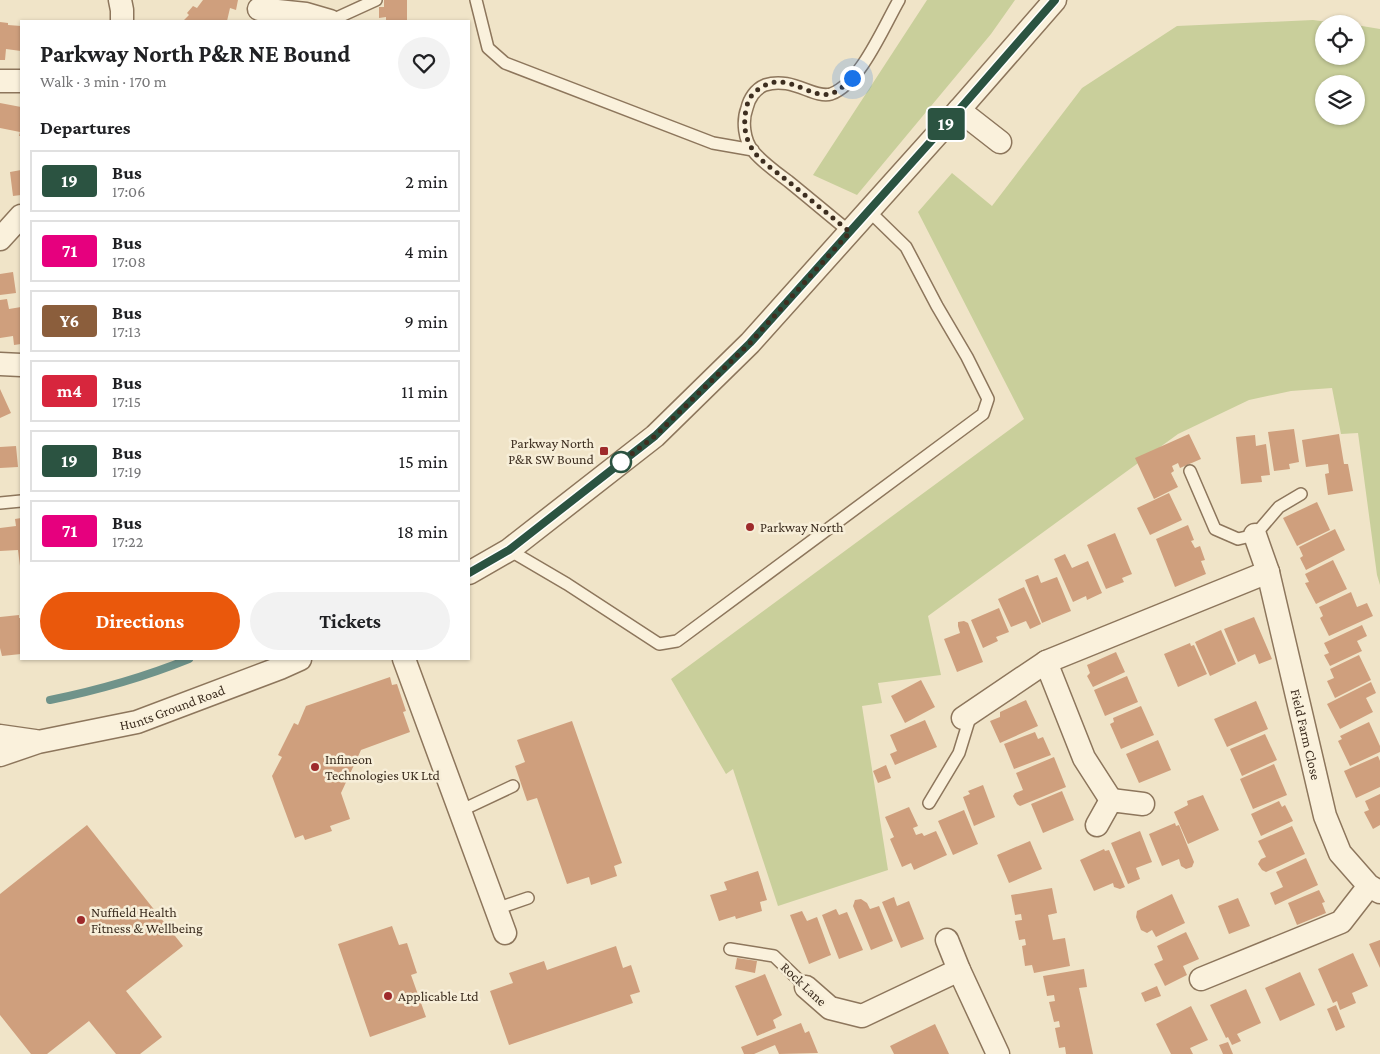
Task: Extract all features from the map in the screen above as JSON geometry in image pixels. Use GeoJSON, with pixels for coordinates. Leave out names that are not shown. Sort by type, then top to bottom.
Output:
{"type":"FeatureCollection","features":[{"type":"Feature","properties":{"kind":"street"},"geometry":{"type":"LineString","coordinates":[[120,0],[122,20]]}},
{"type":"Feature","properties":{"kind":"street"},"geometry":{"type":"LineString","coordinates":[[470,572],[509,550],[655,436],[750,343],[1055,0]]}},
{"type":"Feature","properties":{"kind":"street"},"geometry":{"type":"LineString","coordinates":[[258,10],[306,14],[327,20]]}},
{"type":"Feature","properties":{"kind":"street"},"geometry":{"type":"LineString","coordinates":[[0,81],[20,80]]}},
{"type":"Feature","properties":{"kind":"street"},"geometry":{"type":"LineString","coordinates":[[959,110],[1000,142]]}},
{"type":"Feature","properties":{"kind":"street"},"geometry":{"type":"LineString","coordinates":[[0,239],[20,217]]}},
{"type":"Feature","properties":{"kind":"street"},"geometry":{"type":"LineString","coordinates":[[0,364],[20,365]]}},
{"type":"Feature","properties":{"kind":"street","name":"Field Farm Close"},"geometry":{"type":"LineString","coordinates":[[1202,979],[1341,922],[1375,889],[1340,853],[1325,816],[1268,572],[1256,535]]}},
{"type":"Feature","properties":{"kind":"street"},"geometry":{"type":"LineString","coordinates":[[968,715],[1046,662],[1268,572]]}},
{"type":"Feature","properties":{"kind":"street","name":"Hunts Ground Road"},"geometry":{"type":"LineString","coordinates":[[0,755],[38,742],[137,722],[298,660]]}},
{"type":"Feature","properties":{"kind":"street"},"geometry":{"type":"LineString","coordinates":[[404,660],[505,933]]}},
{"type":"Feature","properties":{"kind":"street"},"geometry":{"type":"LineString","coordinates":[[1046,662],[1084,758],[1111,800]]}},
{"type":"Feature","properties":{"kind":"street","name":"Hunts Ground Road"},"geometry":{"type":"LineString","coordinates":[[0,736],[38,742]]}},
{"type":"Feature","properties":{"kind":"street"},"geometry":{"type":"LineString","coordinates":[[1111,800],[1143,804]]}},
{"type":"Feature","properties":{"kind":"street"},"geometry":{"type":"LineString","coordinates":[[1096,825],[1111,800]]}},
{"type":"Feature","properties":{"kind":"street"},"geometry":{"type":"LineString","coordinates":[[947,940],[998,1054]]}},
{"type":"Feature","properties":{"kind":"street","name":"Rock Lane"},"geometry":{"type":"LineString","coordinates":[[806,986],[830,1008],[862,1016],[959,970]]}},
{"type":"Feature","properties":{"kind":"lane"},"geometry":{"type":"LineString","coordinates":[[332,20],[376,0]]}},
{"type":"Feature","properties":{"kind":"lane"},"geometry":{"type":"LineString","coordinates":[[476,0],[488,48],[505,63],[713,143],[753,150]]}},
{"type":"Feature","properties":{"kind":"lane"},"geometry":{"type":"LineString","coordinates":[[850,232],[767,165],[753,150],[746,135],[744,115],[750,98],[762,86],[778,82],[796,85],[818,93],[830,94],[843,86],[860,69],[899,0]]}},
{"type":"Feature","properties":{"kind":"lane"},"geometry":{"type":"LineString","coordinates":[[509,550],[584,594],[659,644],[677,641],[983,414],[988,399],[906,247],[868,210]]}},
{"type":"Feature","properties":{"kind":"lane"},"geometry":{"type":"LineString","coordinates":[[1190,471],[1215,529],[1238,539],[1256,535],[1279,506],[1301,494]]}},
{"type":"Feature","properties":{"kind":"lane"},"geometry":{"type":"LineString","coordinates":[[0,503],[20,501]]}},
{"type":"Feature","properties":{"kind":"lane"},"geometry":{"type":"LineString","coordinates":[[929,803],[959,753],[968,715]]}},
{"type":"Feature","properties":{"kind":"lane"},"geometry":{"type":"LineString","coordinates":[[460,811],[513,786]]}},
{"type":"Feature","properties":{"kind":"lane"},"geometry":{"type":"LineString","coordinates":[[496,909],[528,898]]}},
{"type":"Feature","properties":{"kind":"lane","name":"Rock Lane"},"geometry":{"type":"LineString","coordinates":[[730,950],[774,956],[806,986]]}},
{"type":"Feature","properties":{"kind":"green space"},"geometry":{"type":"Polygon","coordinates":[[[927,0],[1015,0],[991,34],[857,195],[813,175],[927,0]]]}},
{"type":"Feature","properties":{"kind":"green space"},"geometry":{"type":"Polygon","coordinates":[[[1315,20],[1315,65],[1365,65],[1365,26],[1380,29],[1380,585],[1377,575],[1358,433],[1341,434],[1332,388],[1291,391],[1249,400],[1178,434],[928,616],[941,675],[878,683],[882,703],[862,706],[888,870],[778,906],[733,769],[726,774],[671,679],[1024,419],[918,212],[952,173],[992,206],[1082,88],[1177,26],[1315,20]]]}},
{"type":"Feature","properties":{"kind":"building"},"geometry":{"type":"Polygon","coordinates":[[[203,0],[238,0],[236,10],[230,8],[227,20],[184,20],[189,15],[187,13],[193,6],[197,8],[203,0]]]}},
{"type":"Feature","properties":{"kind":"building"},"geometry":{"type":"Polygon","coordinates":[[[384,0],[407,0],[407,20],[379,18],[379,7],[384,7],[384,0]]]}},
{"type":"Feature","properties":{"kind":"building"},"geometry":{"type":"Polygon","coordinates":[[[0,22],[20,26],[20,51],[6,49],[5,60],[0,60],[0,22]]]}},
{"type":"Feature","properties":{"kind":"building"},"geometry":{"type":"Polygon","coordinates":[[[0,103],[20,107],[20,132],[0,128],[0,103]]]}},
{"type":"Feature","properties":{"kind":"building"},"geometry":{"type":"Polygon","coordinates":[[[20,170],[20,195],[13,196],[10,172],[20,170]]]}},
{"type":"Feature","properties":{"kind":"building"},"geometry":{"type":"Polygon","coordinates":[[[13,272],[16,293],[0,295],[0,274],[13,272]]]}},
{"type":"Feature","properties":{"kind":"building"},"geometry":{"type":"Polygon","coordinates":[[[7,299],[9,309],[20,307],[20,344],[14,345],[13,336],[0,338],[0,300],[7,299]]]}},
{"type":"Feature","properties":{"kind":"building"},"geometry":{"type":"Polygon","coordinates":[[[0,389],[11,413],[0,418],[0,389]]]}},
{"type":"Feature","properties":{"kind":"building"},"geometry":{"type":"Polygon","coordinates":[[[1294,429],[1299,462],[1289,464],[1290,469],[1274,471],[1268,432],[1294,429]]]}},
{"type":"Feature","properties":{"kind":"building"},"geometry":{"type":"Polygon","coordinates":[[[1189,434],[1201,459],[1180,468],[1178,463],[1172,466],[1174,471],[1171,473],[1178,487],[1154,499],[1135,458],[1189,434]]]}},
{"type":"Feature","properties":{"kind":"building"},"geometry":{"type":"Polygon","coordinates":[[[1339,434],[1344,464],[1348,464],[1353,491],[1328,495],[1325,474],[1329,473],[1328,464],[1306,467],[1302,440],[1339,434]]]}},
{"type":"Feature","properties":{"kind":"building"},"geometry":{"type":"Polygon","coordinates":[[[1255,435],[1256,446],[1266,444],[1270,475],[1261,476],[1262,482],[1241,484],[1236,437],[1255,435]]]}},
{"type":"Feature","properties":{"kind":"building"},"geometry":{"type":"Polygon","coordinates":[[[16,446],[18,467],[0,468],[0,447],[16,446]]]}},
{"type":"Feature","properties":{"kind":"building"},"geometry":{"type":"Polygon","coordinates":[[[1169,493],[1182,520],[1150,535],[1137,508],[1169,493]]]}},
{"type":"Feature","properties":{"kind":"building"},"geometry":{"type":"Polygon","coordinates":[[[1317,502],[1330,530],[1297,546],[1283,518],[1317,502]]]}},
{"type":"Feature","properties":{"kind":"building"},"geometry":{"type":"Polygon","coordinates":[[[20,518],[20,566],[18,550],[0,551],[0,528],[16,526],[15,519],[20,518]]]}},
{"type":"Feature","properties":{"kind":"building"},"geometry":{"type":"Polygon","coordinates":[[[1188,525],[1194,540],[1191,541],[1195,548],[1200,546],[1205,560],[1201,561],[1206,574],[1175,587],[1156,539],[1188,525]]]}},
{"type":"Feature","properties":{"kind":"building"},"geometry":{"type":"Polygon","coordinates":[[[1335,529],[1345,550],[1306,570],[1300,558],[1303,556],[1299,547],[1335,529]]]}},
{"type":"Feature","properties":{"kind":"building"},"geometry":{"type":"Polygon","coordinates":[[[1115,533],[1132,574],[1122,578],[1124,582],[1106,589],[1087,545],[1115,533]]]}},
{"type":"Feature","properties":{"kind":"building"},"geometry":{"type":"Polygon","coordinates":[[[1065,554],[1072,568],[1088,561],[1102,593],[1087,600],[1086,596],[1073,602],[1054,559],[1065,554]]]}},
{"type":"Feature","properties":{"kind":"building"},"geometry":{"type":"Polygon","coordinates":[[[1333,560],[1347,589],[1316,604],[1305,583],[1309,582],[1305,574],[1333,560]]]}},
{"type":"Feature","properties":{"kind":"building"},"geometry":{"type":"Polygon","coordinates":[[[1038,575],[1041,583],[1057,577],[1071,611],[1042,623],[1025,580],[1038,575]]]}},
{"type":"Feature","properties":{"kind":"building"},"geometry":{"type":"Polygon","coordinates":[[[1024,587],[1041,624],[1030,629],[1026,621],[1011,627],[998,599],[1024,587]]]}},
{"type":"Feature","properties":{"kind":"building"},"geometry":{"type":"Polygon","coordinates":[[[1351,592],[1357,607],[1367,603],[1373,616],[1329,636],[1320,618],[1323,616],[1319,607],[1351,592]]]}},
{"type":"Feature","properties":{"kind":"building"},"geometry":{"type":"Polygon","coordinates":[[[999,608],[1009,632],[996,637],[998,641],[983,648],[971,620],[999,608]]]}},
{"type":"Feature","properties":{"kind":"building"},"geometry":{"type":"Polygon","coordinates":[[[19,615],[20,654],[2,656],[0,648],[0,617],[19,615]]]}},
{"type":"Feature","properties":{"kind":"building"},"geometry":{"type":"Polygon","coordinates":[[[1254,617],[1272,659],[1259,664],[1255,654],[1238,662],[1224,629],[1254,617]]]}},
{"type":"Feature","properties":{"kind":"building"},"geometry":{"type":"Polygon","coordinates":[[[964,621],[968,623],[983,662],[957,672],[944,639],[960,633],[958,622],[964,621]]]}},
{"type":"Feature","properties":{"kind":"building"},"geometry":{"type":"Polygon","coordinates":[[[1362,625],[1367,636],[1357,641],[1362,651],[1330,666],[1324,655],[1329,653],[1324,643],[1362,625]]]}},
{"type":"Feature","properties":{"kind":"building"},"geometry":{"type":"Polygon","coordinates":[[[1221,630],[1236,664],[1210,676],[1195,642],[1221,630]]]}},
{"type":"Feature","properties":{"kind":"building"},"geometry":{"type":"Polygon","coordinates":[[[1190,643],[1191,646],[1194,645],[1207,674],[1178,687],[1164,654],[1190,643]]]}},
{"type":"Feature","properties":{"kind":"building"},"geometry":{"type":"Polygon","coordinates":[[[1116,652],[1125,672],[1093,687],[1087,676],[1090,673],[1087,665],[1116,652]]]}},
{"type":"Feature","properties":{"kind":"building"},"geometry":{"type":"Polygon","coordinates":[[[1359,655],[1371,680],[1335,698],[1327,681],[1334,678],[1330,669],[1359,655]]]}},
{"type":"Feature","properties":{"kind":"building"},"geometry":{"type":"Polygon","coordinates":[[[1127,676],[1138,702],[1105,716],[1094,690],[1127,676]]]}},
{"type":"Feature","properties":{"kind":"building","name":"Infineon Technologies UK Ltd"},"geometry":{"type":"Polygon","coordinates":[[[390,677],[392,685],[397,684],[406,711],[403,712],[410,732],[361,750],[341,793],[350,819],[330,826],[332,831],[305,840],[303,835],[295,838],[272,776],[282,757],[278,755],[294,723],[298,725],[306,706],[390,677]]]}},
{"type":"Feature","properties":{"kind":"building"},"geometry":{"type":"Polygon","coordinates":[[[921,680],[935,707],[905,723],[891,696],[921,680]]]}},
{"type":"Feature","properties":{"kind":"building"},"geometry":{"type":"Polygon","coordinates":[[[1371,682],[1376,693],[1366,698],[1373,712],[1340,729],[1327,704],[1371,682]]]}},
{"type":"Feature","properties":{"kind":"building"},"geometry":{"type":"Polygon","coordinates":[[[1026,700],[1038,726],[1000,743],[990,721],[1000,717],[1000,712],[1026,700]]]}},
{"type":"Feature","properties":{"kind":"building"},"geometry":{"type":"Polygon","coordinates":[[[1256,701],[1268,729],[1227,747],[1214,719],[1256,701]]]}},
{"type":"Feature","properties":{"kind":"building"},"geometry":{"type":"Polygon","coordinates":[[[1141,706],[1154,735],[1121,749],[1110,724],[1114,722],[1113,718],[1141,706]]]}},
{"type":"Feature","properties":{"kind":"building"},"geometry":{"type":"Polygon","coordinates":[[[925,720],[937,747],[895,765],[890,754],[897,751],[890,735],[925,720]]]}},
{"type":"Feature","properties":{"kind":"building"},"geometry":{"type":"Polygon","coordinates":[[[572,721],[622,863],[614,866],[617,876],[591,885],[589,877],[567,884],[537,798],[527,801],[515,766],[525,762],[517,740],[572,721]]]}},
{"type":"Feature","properties":{"kind":"building"},"geometry":{"type":"Polygon","coordinates":[[[1369,722],[1380,746],[1380,752],[1350,766],[1338,741],[1342,739],[1340,736],[1369,722]]]}},
{"type":"Feature","properties":{"kind":"building"},"geometry":{"type":"Polygon","coordinates":[[[1035,732],[1038,739],[1043,737],[1051,755],[1014,769],[1004,744],[1035,732]]]}},
{"type":"Feature","properties":{"kind":"building"},"geometry":{"type":"Polygon","coordinates":[[[1265,734],[1277,760],[1242,776],[1230,749],[1265,734]]]}},
{"type":"Feature","properties":{"kind":"building"},"geometry":{"type":"Polygon","coordinates":[[[1158,740],[1171,770],[1139,783],[1126,754],[1158,740]]]}},
{"type":"Feature","properties":{"kind":"building"},"geometry":{"type":"Polygon","coordinates":[[[1378,756],[1380,761],[1380,787],[1356,798],[1344,771],[1378,756]]]}},
{"type":"Feature","properties":{"kind":"building"},"geometry":{"type":"Polygon","coordinates":[[[1054,757],[1066,787],[1020,806],[1017,804],[1013,796],[1015,793],[1023,790],[1016,773],[1054,757]]]}},
{"type":"Feature","properties":{"kind":"building"},"geometry":{"type":"Polygon","coordinates":[[[1274,764],[1287,795],[1253,809],[1240,779],[1274,764]]]}},
{"type":"Feature","properties":{"kind":"building"},"geometry":{"type":"Polygon","coordinates":[[[886,765],[891,778],[878,783],[873,771],[886,765]]]}},
{"type":"Feature","properties":{"kind":"building"},"geometry":{"type":"Polygon","coordinates":[[[983,785],[995,817],[974,826],[963,797],[970,794],[968,791],[983,785]]]}},
{"type":"Feature","properties":{"kind":"building"},"geometry":{"type":"Polygon","coordinates":[[[1062,791],[1074,820],[1043,833],[1031,804],[1062,791]]]}},
{"type":"Feature","properties":{"kind":"building"},"geometry":{"type":"Polygon","coordinates":[[[1380,794],[1380,825],[1373,829],[1364,812],[1369,810],[1365,801],[1380,794]]]}},
{"type":"Feature","properties":{"kind":"building"},"geometry":{"type":"Polygon","coordinates":[[[1203,795],[1219,830],[1188,844],[1174,812],[1188,805],[1187,801],[1203,795]]]}},
{"type":"Feature","properties":{"kind":"building"},"geometry":{"type":"Polygon","coordinates":[[[1279,801],[1282,807],[1285,805],[1293,821],[1261,836],[1251,814],[1279,801]]]}},
{"type":"Feature","properties":{"kind":"building"},"geometry":{"type":"Polygon","coordinates":[[[909,807],[918,826],[913,828],[916,835],[922,833],[924,836],[936,831],[947,855],[914,870],[911,863],[902,867],[890,839],[894,837],[885,817],[909,807]]]}},
{"type":"Feature","properties":{"kind":"building"},"geometry":{"type":"Polygon","coordinates":[[[964,810],[978,844],[953,855],[938,821],[964,810]]]}},
{"type":"Feature","properties":{"kind":"building"},"geometry":{"type":"Polygon","coordinates":[[[1175,823],[1176,826],[1179,825],[1194,862],[1192,867],[1186,869],[1181,866],[1179,859],[1162,866],[1149,834],[1175,823]]]}},
{"type":"Feature","properties":{"kind":"building","name":"Nuffield Health Fitness & Wellbeing"},"geometry":{"type":"Polygon","coordinates":[[[87,825],[183,946],[126,991],[162,1037],[140,1054],[116,1054],[89,1021],[47,1054],[31,1054],[0,1015],[0,894],[87,825]]]}},
{"type":"Feature","properties":{"kind":"building"},"geometry":{"type":"Polygon","coordinates":[[[1292,826],[1305,854],[1266,872],[1262,870],[1258,864],[1261,859],[1266,857],[1258,841],[1292,826]]]}},
{"type":"Feature","properties":{"kind":"building"},"geometry":{"type":"Polygon","coordinates":[[[1140,831],[1152,862],[1136,868],[1140,879],[1128,884],[1111,843],[1140,831]]]}},
{"type":"Feature","properties":{"kind":"building"},"geometry":{"type":"Polygon","coordinates":[[[1030,841],[1042,869],[1009,883],[997,855],[1030,841]]]}},
{"type":"Feature","properties":{"kind":"building"},"geometry":{"type":"Polygon","coordinates":[[[1104,849],[1105,851],[1109,850],[1125,887],[1120,889],[1114,887],[1113,883],[1094,891],[1080,860],[1104,849]]]}},
{"type":"Feature","properties":{"kind":"building"},"geometry":{"type":"Polygon","coordinates":[[[1306,858],[1318,885],[1275,905],[1270,893],[1283,887],[1276,872],[1306,858]]]}},
{"type":"Feature","properties":{"kind":"building"},"geometry":{"type":"Polygon","coordinates":[[[758,871],[767,900],[760,902],[762,911],[736,919],[735,916],[719,921],[710,895],[727,890],[724,882],[758,871]]]}},
{"type":"Feature","properties":{"kind":"building"},"geometry":{"type":"Polygon","coordinates":[[[1052,888],[1057,913],[1048,915],[1053,940],[1065,938],[1070,966],[1034,973],[1032,965],[1025,966],[1022,946],[1026,945],[1025,939],[1019,940],[1015,921],[1022,920],[1021,914],[1015,915],[1011,895],[1052,888]]]}},
{"type":"Feature","properties":{"kind":"building"},"geometry":{"type":"Polygon","coordinates":[[[1319,890],[1325,902],[1322,903],[1326,913],[1297,925],[1288,903],[1319,890]]]}},
{"type":"Feature","properties":{"kind":"building"},"geometry":{"type":"Polygon","coordinates":[[[1172,894],[1185,923],[1156,937],[1152,930],[1147,933],[1141,930],[1136,917],[1137,911],[1172,894]]]}},
{"type":"Feature","properties":{"kind":"building"},"geometry":{"type":"Polygon","coordinates":[[[894,897],[897,906],[909,901],[924,939],[901,948],[882,902],[894,897]]]}},
{"type":"Feature","properties":{"kind":"building"},"geometry":{"type":"Polygon","coordinates":[[[1238,898],[1250,926],[1229,934],[1218,906],[1238,898]]]}},
{"type":"Feature","properties":{"kind":"building"},"geometry":{"type":"Polygon","coordinates":[[[861,899],[867,903],[870,909],[879,906],[893,941],[871,950],[853,906],[855,900],[861,899]]]}},
{"type":"Feature","properties":{"kind":"building"},"geometry":{"type":"Polygon","coordinates":[[[836,909],[839,915],[847,912],[863,950],[839,959],[822,915],[836,909]]]}},
{"type":"Feature","properties":{"kind":"building"},"geometry":{"type":"Polygon","coordinates":[[[802,911],[807,921],[817,917],[831,955],[809,964],[790,915],[802,911]]]}},
{"type":"Feature","properties":{"kind":"building","name":"Applicable Ltd"},"geometry":{"type":"Polygon","coordinates":[[[392,926],[399,945],[407,943],[417,973],[411,975],[426,1017],[370,1037],[338,944],[392,926]]]}},
{"type":"Feature","properties":{"kind":"building"},"geometry":{"type":"Polygon","coordinates":[[[1186,932],[1199,959],[1183,966],[1187,975],[1165,986],[1154,964],[1163,960],[1157,946],[1186,932]]]}},
{"type":"Feature","properties":{"kind":"building"},"geometry":{"type":"Polygon","coordinates":[[[1380,940],[1380,968],[1369,944],[1380,940]]]}},
{"type":"Feature","properties":{"kind":"building"},"geometry":{"type":"Polygon","coordinates":[[[616,946],[623,968],[631,965],[640,992],[630,995],[633,1003],[509,1045],[490,991],[513,983],[509,973],[544,961],[547,970],[616,946]]]}},
{"type":"Feature","properties":{"kind":"building"},"geometry":{"type":"Polygon","coordinates":[[[1353,953],[1368,986],[1352,993],[1356,1003],[1340,1010],[1337,1001],[1333,1003],[1318,969],[1353,953]]]}},
{"type":"Feature","properties":{"kind":"building"},"geometry":{"type":"Polygon","coordinates":[[[737,958],[757,961],[755,973],[735,969],[737,958]]]}},
{"type":"Feature","properties":{"kind":"building"},"geometry":{"type":"Polygon","coordinates":[[[1084,969],[1087,987],[1079,988],[1093,1054],[1066,1054],[1065,1047],[1059,1048],[1055,1028],[1060,1027],[1059,1021],[1054,1022],[1049,1002],[1055,1001],[1054,995],[1047,996],[1043,976],[1084,969]]]}},
{"type":"Feature","properties":{"kind":"building"},"geometry":{"type":"Polygon","coordinates":[[[1300,972],[1315,1005],[1280,1021],[1265,988],[1300,972]]]}},
{"type":"Feature","properties":{"kind":"building"},"geometry":{"type":"Polygon","coordinates":[[[765,974],[782,1015],[773,1020],[776,1028],[757,1036],[735,986],[765,974]]]}},
{"type":"Feature","properties":{"kind":"building"},"geometry":{"type":"Polygon","coordinates":[[[1157,986],[1161,996],[1145,1002],[1141,993],[1157,986]]]}},
{"type":"Feature","properties":{"kind":"building"},"geometry":{"type":"Polygon","coordinates":[[[1246,989],[1261,1023],[1237,1034],[1241,1041],[1232,1045],[1228,1037],[1226,1038],[1210,1005],[1246,989]]]}},
{"type":"Feature","properties":{"kind":"building"},"geometry":{"type":"Polygon","coordinates":[[[1336,1005],[1345,1027],[1336,1031],[1327,1009],[1336,1005]]]}},
{"type":"Feature","properties":{"kind":"building"},"geometry":{"type":"Polygon","coordinates":[[[1191,1006],[1208,1040],[1190,1048],[1193,1054],[1171,1054],[1156,1024],[1191,1006]]]}},
{"type":"Feature","properties":{"kind":"building"},"geometry":{"type":"Polygon","coordinates":[[[801,1023],[805,1033],[809,1031],[818,1053],[779,1054],[775,1045],[754,1054],[744,1054],[741,1047],[801,1023]]]}},
{"type":"Feature","properties":{"kind":"building"},"geometry":{"type":"Polygon","coordinates":[[[935,1024],[949,1054],[894,1054],[890,1046],[935,1024]]]}},
{"type":"Feature","properties":{"kind":"building"},"geometry":{"type":"Polygon","coordinates":[[[1228,1042],[1233,1054],[1223,1054],[1219,1045],[1228,1042]]]}},
{"type":"Feature","properties":{"kind":"waterway"},"geometry":{"type":"LineString","coordinates":[[50,700],[120,683],[186,660]]}},
{"type":"Feature","properties":{"kind":"bus line","name":"19"},"geometry":{"type":"LineString","coordinates":[[470,572],[509,550],[655,436],[750,343],[1055,0]]}},
{"type":"Feature","properties":{"kind":"place","name":"Parkway North P&R SW Bound"},"geometry":{"type":"Point","coordinates":[604,451]}},
{"type":"Feature","properties":{"kind":"place","name":"Parkway North"},"geometry":{"type":"Point","coordinates":[750,527]}},
{"type":"Feature","properties":{"kind":"place","name":"Infineon Technologies UK Ltd"},"geometry":{"type":"Point","coordinates":[315,767]}},
{"type":"Feature","properties":{"kind":"place","name":"Nuffield Health Fitness & Wellbeing"},"geometry":{"type":"Point","coordinates":[81,920]}},
{"type":"Feature","properties":{"kind":"place","name":"Applicable Ltd"},"geometry":{"type":"Point","coordinates":[388,996]}},
{"type":"Feature","properties":{"kind":"route"},"geometry":{"type":"LineString","coordinates":[[621,462],[616,466],[655,436],[750,343],[850,232],[767,165],[753,150],[746,135],[744,115],[750,98],[762,86],[778,82],[796,85],[818,93],[830,94],[852,78]]}}]}
